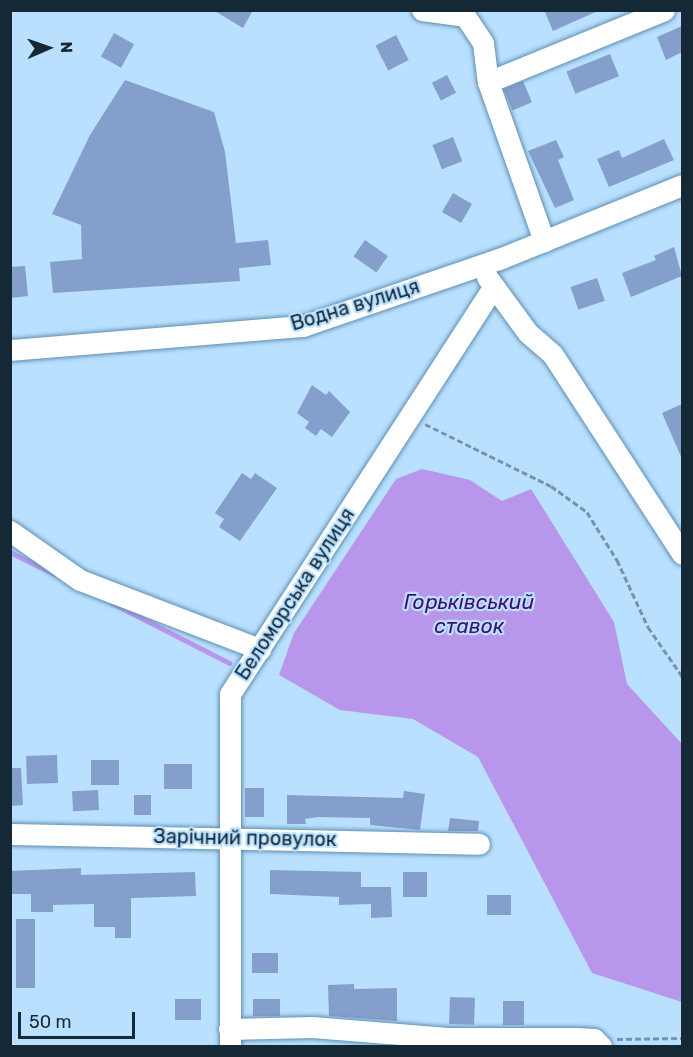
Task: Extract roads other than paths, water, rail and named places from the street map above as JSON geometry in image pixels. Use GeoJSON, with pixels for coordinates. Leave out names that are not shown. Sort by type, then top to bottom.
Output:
{"type":"FeatureCollection","features":[{"type":"Feature","properties":{"kind":"street"},"geometry":{"type":"LineString","coordinates":[[422,10],[466,13],[483,43],[488,82],[544,241]]}},
{"type":"Feature","properties":{"kind":"street"},"geometry":{"type":"LineString","coordinates":[[488,82],[664,10]]}},
{"type":"Feature","properties":{"kind":"street","name":"Водна вулиця"},"geometry":{"type":"LineString","coordinates":[[10,350],[303,326],[481,266],[682,185]]}},
{"type":"Feature","properties":{"kind":"street"},"geometry":{"type":"LineString","coordinates":[[481,266],[493,288],[528,333],[553,355],[676,526],[682,554]]}},
{"type":"Feature","properties":{"kind":"street","name":"Беломорська вулиця"},"geometry":{"type":"LineString","coordinates":[[229,1038],[230,694],[493,288]]}},
{"type":"Feature","properties":{"kind":"street"},"geometry":{"type":"LineString","coordinates":[[10,531],[80,580],[260,649]]}},
{"type":"Feature","properties":{"kind":"street","name":"Зарічний провулок"},"geometry":{"type":"LineString","coordinates":[[10,834],[479,844]]}},
{"type":"Feature","properties":{"kind":"street"},"geometry":{"type":"LineString","coordinates":[[229,1038],[312,1027],[437,1041],[598,1043]]}},
{"type":"Feature","properties":{"kind":"water","name":"Горьківський ставок"},"geometry":{"type":"Polygon","coordinates":[[[422,469],[470,480],[502,501],[531,489],[614,622],[627,684],[682,744],[682,1002],[592,973],[478,757],[413,719],[340,710],[279,675],[294,633],[396,479],[422,469]]]}},
{"type":"Feature","properties":{"kind":"waterway"},"geometry":{"type":"LineString","coordinates":[[10,552],[54,574]]}},
{"type":"Feature","properties":{"kind":"waterway"},"geometry":{"type":"LineString","coordinates":[[112,603],[230,663]]}}]}
